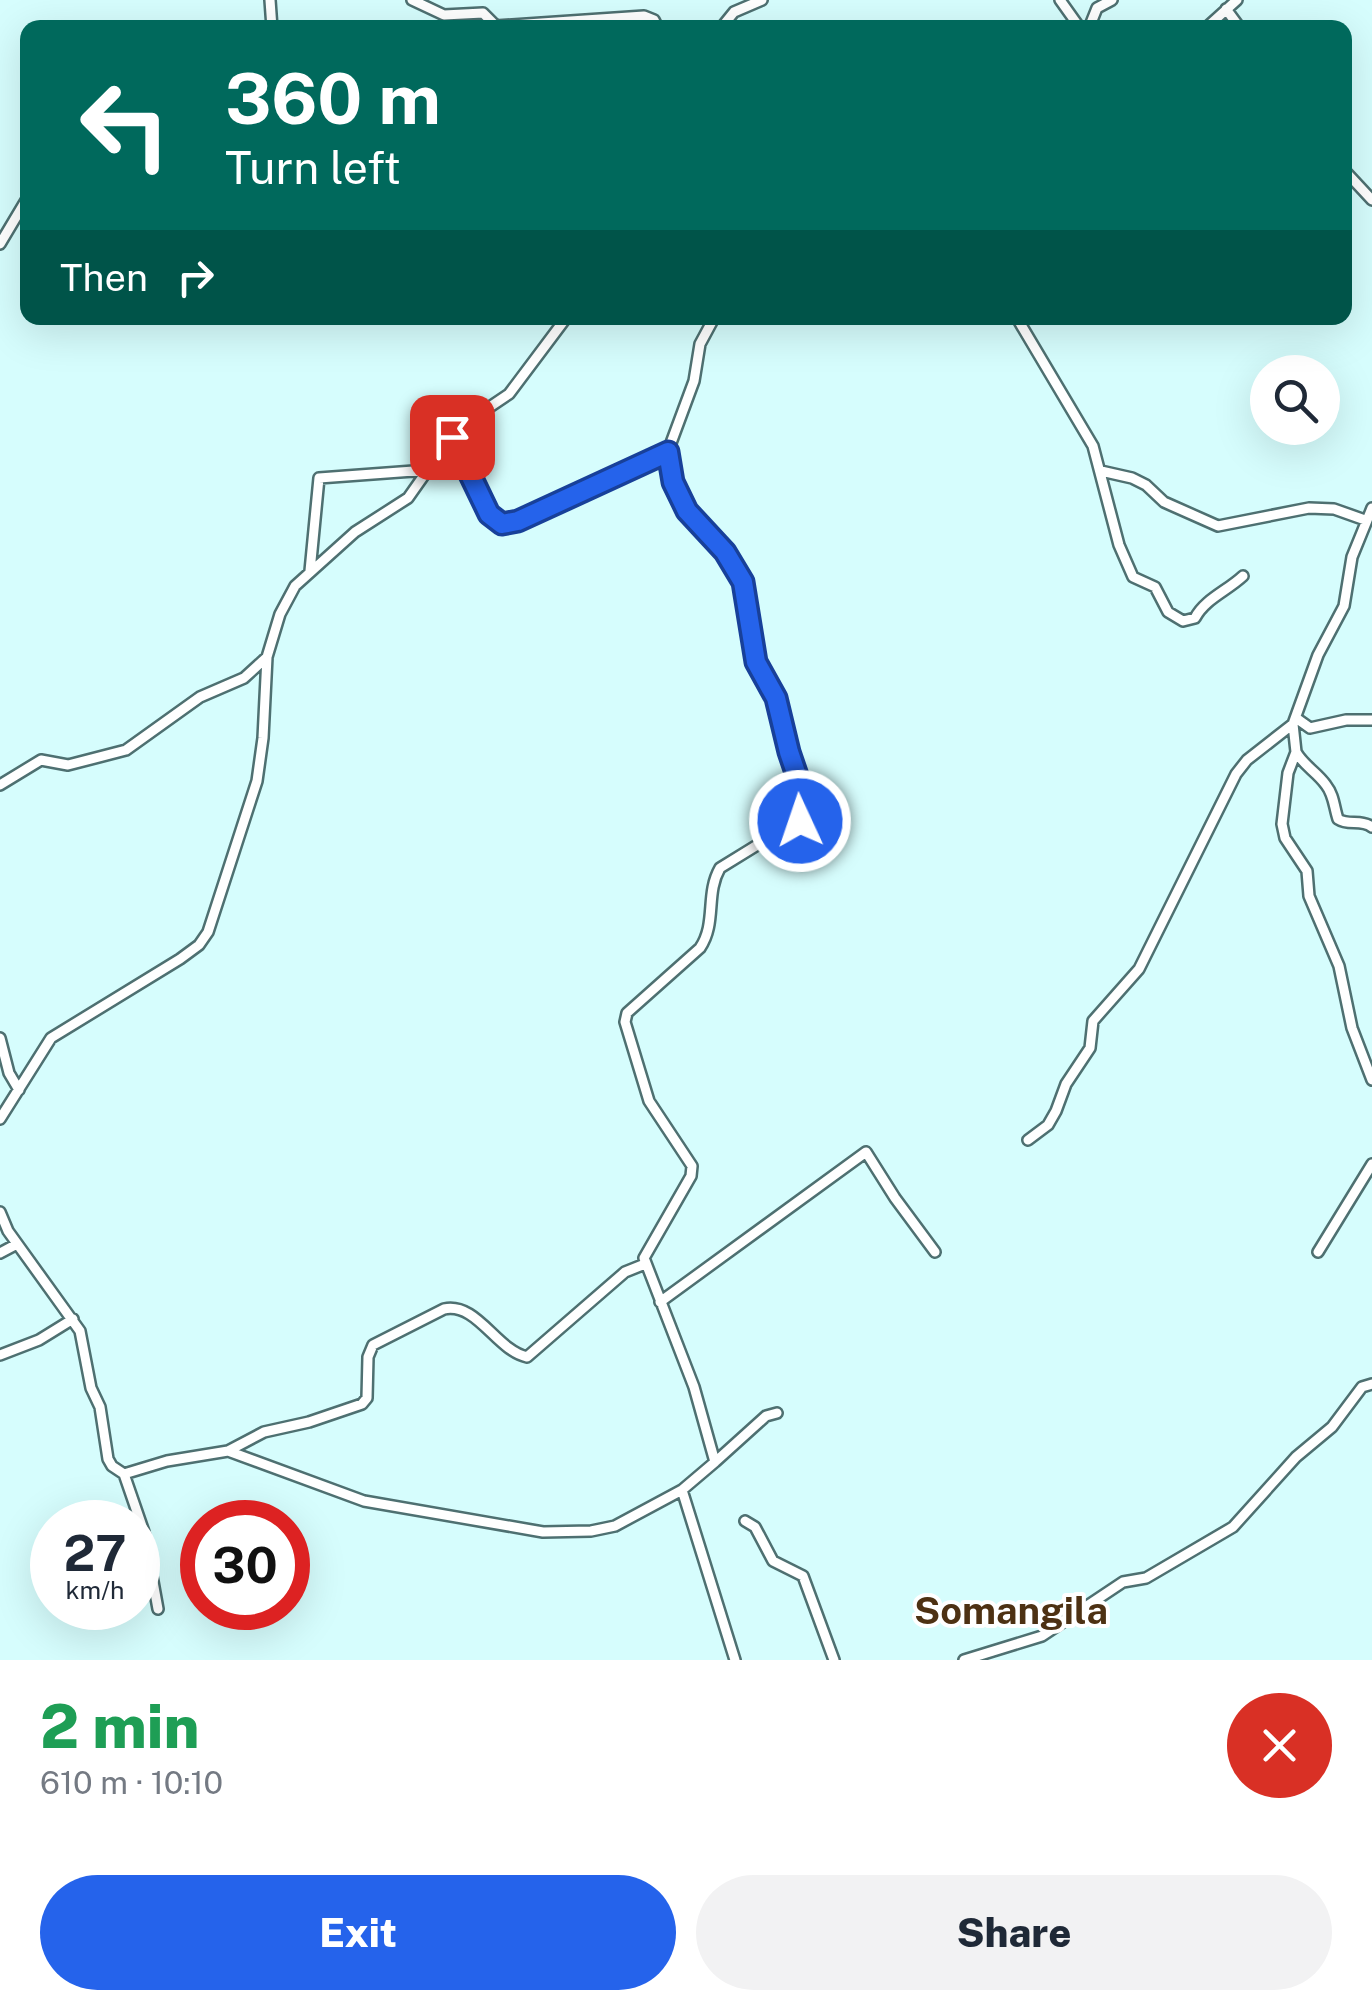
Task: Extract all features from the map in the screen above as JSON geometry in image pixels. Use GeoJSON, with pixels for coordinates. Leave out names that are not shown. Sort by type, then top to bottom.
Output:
{"type":"FeatureCollection","features":[{"type":"Feature","properties":{"kind":"street"},"geometry":{"type":"LineString","coordinates":[[412,0],[444,15],[484,13],[490,20]]}},
{"type":"Feature","properties":{"kind":"street"},"geometry":{"type":"LineString","coordinates":[[728,20],[734,12],[762,0]]}},
{"type":"Feature","properties":{"kind":"street"},"geometry":{"type":"LineString","coordinates":[[1092,20],[1096,8],[1112,0]]}},
{"type":"Feature","properties":{"kind":"street"},"geometry":{"type":"LineString","coordinates":[[1215,20],[1237,0]]}},
{"type":"Feature","properties":{"kind":"street"},"geometry":{"type":"LineString","coordinates":[[1226,10],[1234,20]]}},
{"type":"Feature","properties":{"kind":"street"},"geometry":{"type":"LineString","coordinates":[[575,20],[627,16],[652,20]]}},
{"type":"Feature","properties":{"kind":"street"},"geometry":{"type":"LineString","coordinates":[[1352,178],[1372,200]]}},
{"type":"Feature","properties":{"kind":"street"},"geometry":{"type":"LineString","coordinates":[[0,244],[20,210]]}},
{"type":"Feature","properties":{"kind":"street"},"geometry":{"type":"LineString","coordinates":[[0,1118],[51,1038],[180,960],[208,932],[256,781],[263,738],[267,657],[295,586],[355,532],[408,498],[452,437],[508,394],[561,325]]}},
{"type":"Feature","properties":{"kind":"street"},"geometry":{"type":"LineString","coordinates":[[710,325],[700,344],[691,391],[668,452],[673,482],[687,511],[725,552],[743,582],[756,662],[776,698],[806,802],[806,815],[720,868],[713,881],[708,935],[700,948],[627,1013],[626,1032],[649,1101],[692,1166],[691,1176],[645,1254],[645,1264],[694,1386],[715,1462]]}},
{"type":"Feature","properties":{"kind":"street"},"geometry":{"type":"LineString","coordinates":[[1020,325],[1082,424],[1133,577],[1140,583],[1156,586],[1173,617],[1183,621],[1195,618],[1205,604],[1243,576]]}},
{"type":"Feature","properties":{"kind":"street"},"geometry":{"type":"LineString","coordinates":[[452,437],[489,514],[502,524],[518,521],[668,452]]}},
{"type":"Feature","properties":{"kind":"street"},"geometry":{"type":"LineString","coordinates":[[310,571],[320,478],[427,470]]}},
{"type":"Feature","properties":{"kind":"street"},"geometry":{"type":"LineString","coordinates":[[1100,470],[1132,478],[1164,502],[1218,526],[1309,508],[1334,509],[1364,520]]}},
{"type":"Feature","properties":{"kind":"street"},"geometry":{"type":"LineString","coordinates":[[1372,508],[1352,557],[1344,606],[1318,655],[1294,721],[1296,752],[1284,800],[1285,838],[1307,871],[1310,896],[1339,966],[1352,1028],[1372,1080]]}},
{"type":"Feature","properties":{"kind":"street"},"geometry":{"type":"LineString","coordinates":[[0,784],[41,760],[68,766],[126,750],[200,696],[244,678],[267,657]]}},
{"type":"Feature","properties":{"kind":"street"},"geometry":{"type":"LineString","coordinates":[[1294,721],[1310,728],[1346,720],[1372,720]]}},
{"type":"Feature","properties":{"kind":"street"},"geometry":{"type":"LineString","coordinates":[[1028,1140],[1048,1125],[1056,1112],[1066,1084],[1090,1048],[1092,1021],[1139,969],[1236,774],[1294,721]]}},
{"type":"Feature","properties":{"kind":"street"},"geometry":{"type":"LineString","coordinates":[[1296,752],[1325,782],[1338,818],[1372,827]]}},
{"type":"Feature","properties":{"kind":"street"},"geometry":{"type":"LineString","coordinates":[[0,1038],[9,1073],[19,1090]]}},
{"type":"Feature","properties":{"kind":"street"},"geometry":{"type":"LineString","coordinates":[[660,1302],[866,1152],[894,1198],[935,1252]]}},
{"type":"Feature","properties":{"kind":"street"},"geometry":{"type":"LineString","coordinates":[[1318,1252],[1372,1164]]}},
{"type":"Feature","properties":{"kind":"street"},"geometry":{"type":"LineString","coordinates":[[0,1212],[72,1319],[84,1346],[90,1388],[100,1407],[108,1459],[124,1474],[133,1500]]}},
{"type":"Feature","properties":{"kind":"street"},"geometry":{"type":"LineString","coordinates":[[0,1254],[18,1244]]}},
{"type":"Feature","properties":{"kind":"street"},"geometry":{"type":"LineString","coordinates":[[124,1474],[168,1460],[228,1451],[264,1432],[362,1404],[367,1398],[368,1357],[373,1345],[444,1308],[456,1306],[466,1311],[510,1351],[527,1358],[626,1272],[645,1264]]}},
{"type":"Feature","properties":{"kind":"street"},"geometry":{"type":"LineString","coordinates":[[0,1355],[39,1340],[72,1319]]}},
{"type":"Feature","properties":{"kind":"street"},"geometry":{"type":"LineString","coordinates":[[964,1660],[1042,1636],[1123,1582],[1146,1578],[1233,1527],[1285,1469],[1332,1427],[1362,1387],[1372,1384]]}},
{"type":"Feature","properties":{"kind":"street"},"geometry":{"type":"LineString","coordinates":[[228,1451],[364,1500],[543,1532],[591,1531],[615,1526],[682,1490],[766,1416],[777,1413]]}},
{"type":"Feature","properties":{"kind":"street"},"geometry":{"type":"LineString","coordinates":[[682,1490],[735,1660]]}},
{"type":"Feature","properties":{"kind":"street"},"geometry":{"type":"LineString","coordinates":[[746,1521],[773,1561],[803,1576],[834,1660]]}},
{"type":"Feature","properties":{"kind":"district","name":"Somangila"},"geometry":{"type":"Point","coordinates":[1011,1610]}},
{"type":"Feature","properties":{"kind":"route"},"geometry":{"type":"LineString","coordinates":[[452,437],[489,514],[502,524],[518,521],[668,452],[673,482],[687,511],[725,552],[743,582],[756,662],[776,698],[806,802],[806,815],[800,821]]}}]}
